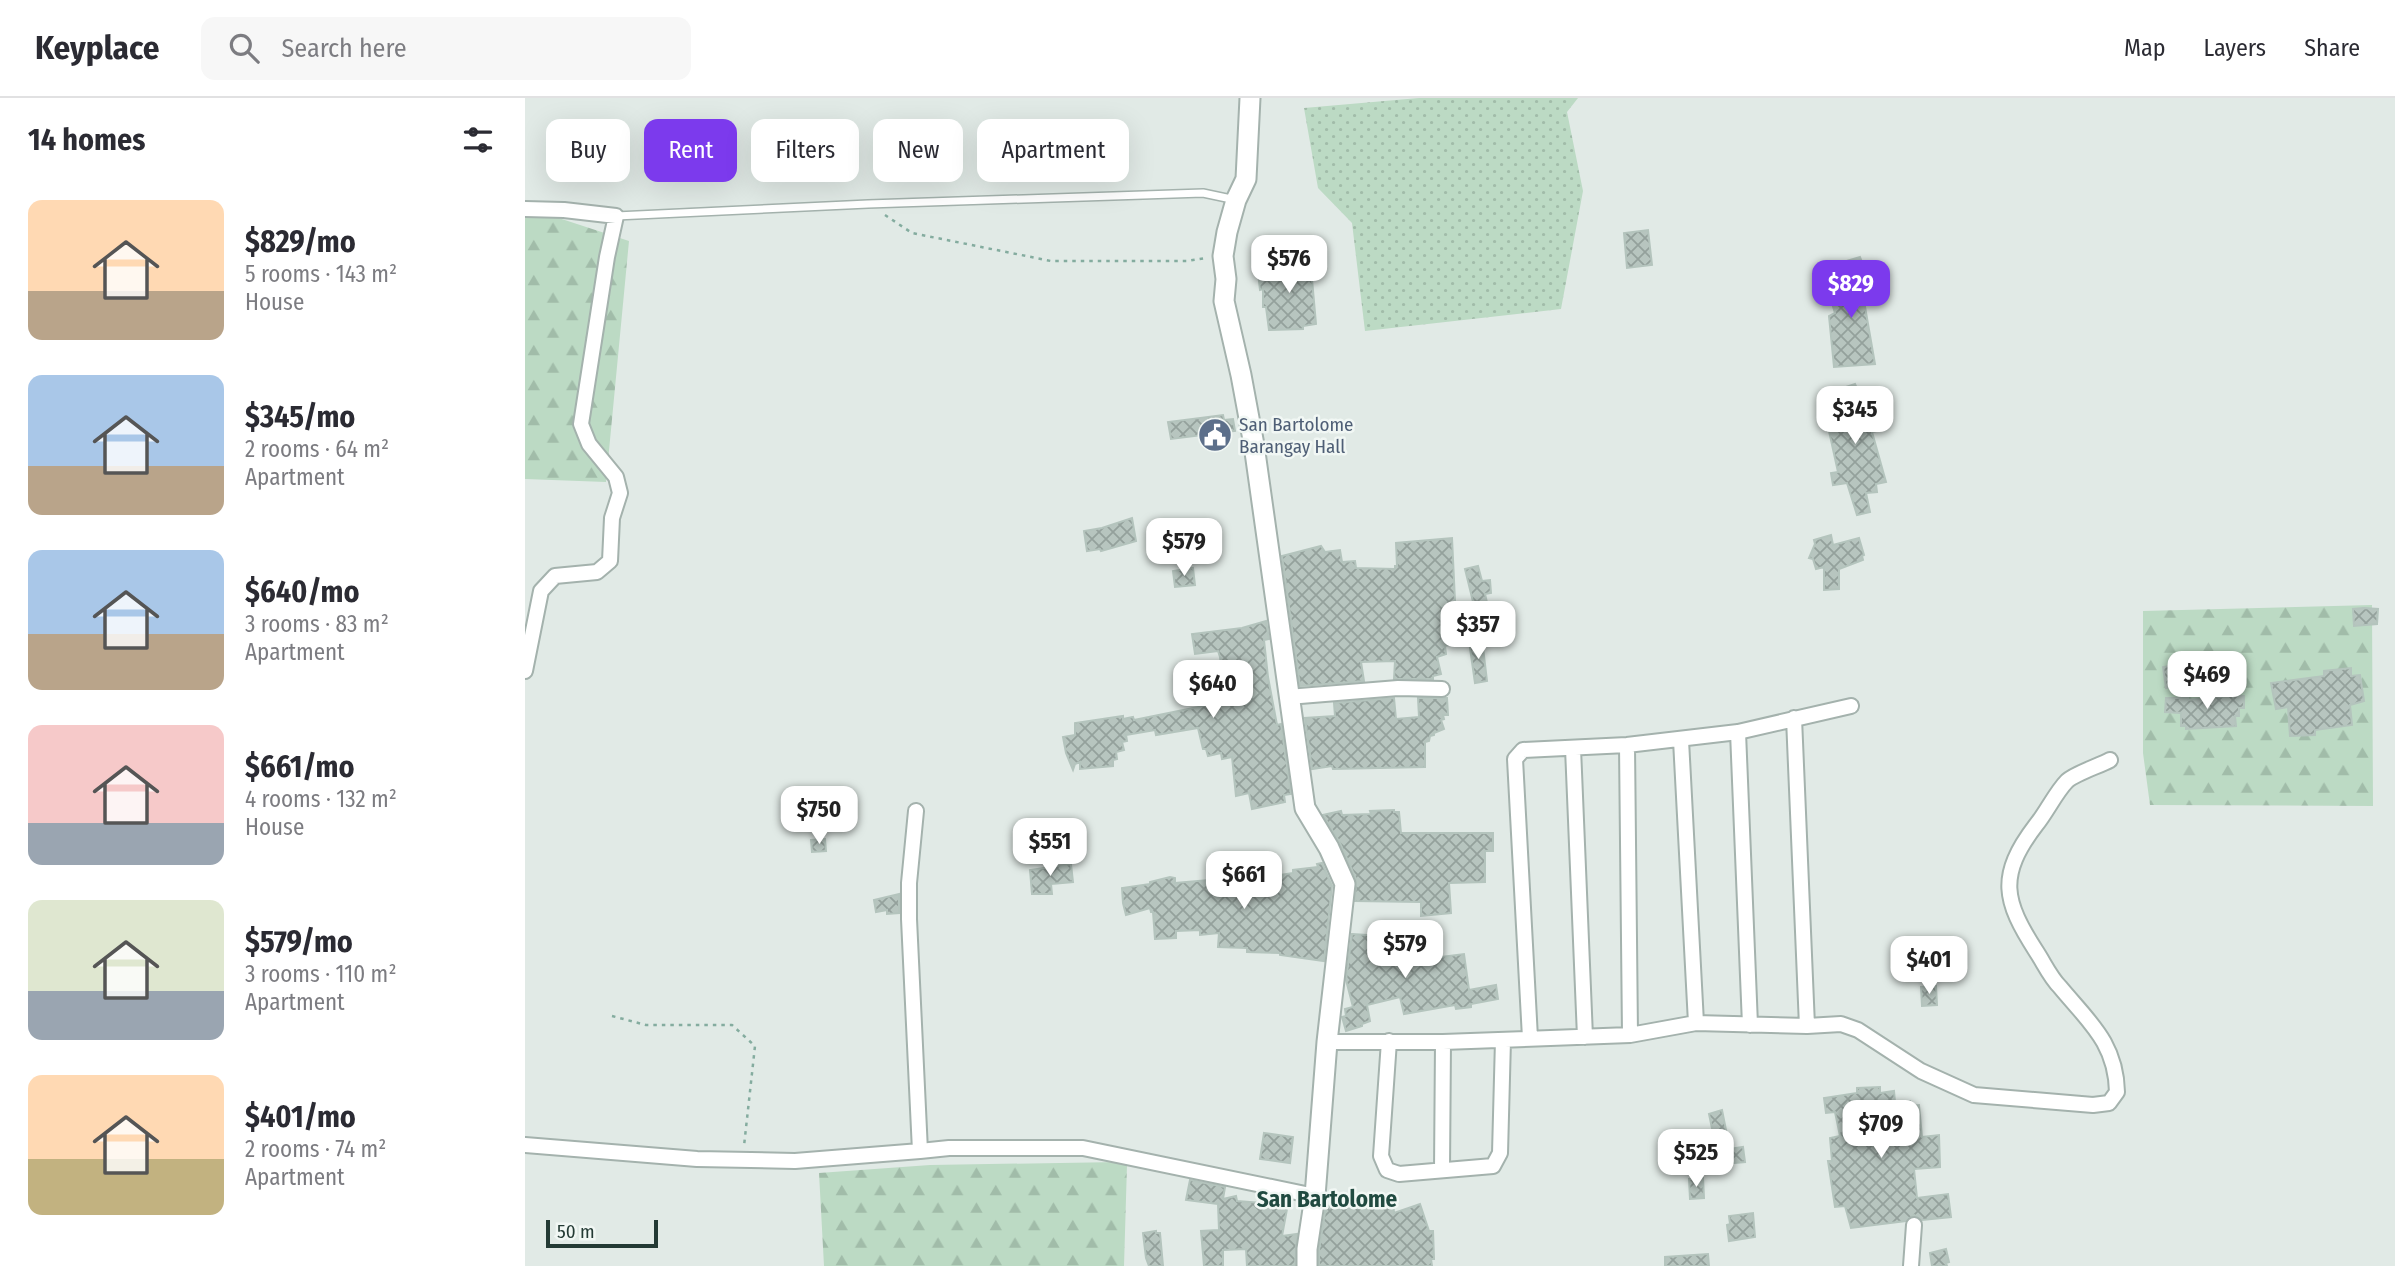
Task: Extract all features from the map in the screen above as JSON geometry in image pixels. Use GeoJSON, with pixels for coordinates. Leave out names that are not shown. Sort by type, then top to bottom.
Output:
{"type":"FeatureCollection","features":[{"type":"Feature","properties":{"kind":"street"},"geometry":{"type":"LineString","coordinates":[[1250,98],[1246,179],[1236,200],[1223,256],[1226,279],[1224,301],[1254,446],[1305,808],[1329,848],[1345,884],[1327,1042],[1307,1266]]}},
{"type":"Feature","properties":{"kind":"street"},"geometry":{"type":"LineString","coordinates":[[525,209],[616,216],[581,424],[589,444],[616,477],[620,493],[612,518],[611,561],[597,572],[555,576],[541,591],[525,671]]}},
{"type":"Feature","properties":{"kind":"street"},"geometry":{"type":"LineString","coordinates":[[1288,697],[1398,688],[1442,689]]}},
{"type":"Feature","properties":{"kind":"street"},"geometry":{"type":"LineString","coordinates":[[1530,1038],[1515,759],[1523,750],[1681,740],[1738,732],[1850,706]]}},
{"type":"Feature","properties":{"kind":"street"},"geometry":{"type":"LineString","coordinates":[[1794,718],[1807,1026]]}},
{"type":"Feature","properties":{"kind":"street"},"geometry":{"type":"LineString","coordinates":[[1738,732],[1750,1025]]}},
{"type":"Feature","properties":{"kind":"street"},"geometry":{"type":"LineString","coordinates":[[1681,740],[1696,1023]]}},
{"type":"Feature","properties":{"kind":"street"},"geometry":{"type":"LineString","coordinates":[[1627,745],[1630,1035]]}},
{"type":"Feature","properties":{"kind":"street"},"geometry":{"type":"LineString","coordinates":[[1573,748],[1585,1037]]}},
{"type":"Feature","properties":{"kind":"street"},"geometry":{"type":"LineString","coordinates":[[1327,1042],[1443,1042],[1630,1035],[1696,1023],[1807,1026],[1841,1024],[1858,1030],[1921,1071],[1973,1095],[2079,1104],[2109,1103],[2117,1092],[2115,1063],[2097,1029],[2057,985],[2026,936],[2012,911],[2008,890],[2013,864],[2030,833],[2067,781],[2110,760]]}},
{"type":"Feature","properties":{"kind":"street"},"geometry":{"type":"LineString","coordinates":[[916,811],[909,895],[920,1151]]}},
{"type":"Feature","properties":{"kind":"street"},"geometry":{"type":"LineString","coordinates":[[1389,1041],[1381,1156],[1387,1170],[1399,1174],[1493,1166],[1500,1153],[1503,1040]]}},
{"type":"Feature","properties":{"kind":"street"},"geometry":{"type":"LineString","coordinates":[[1442,1170],[1443,1042]]}},
{"type":"Feature","properties":{"kind":"street"},"geometry":{"type":"LineString","coordinates":[[525,1145],[631,1154],[795,1161],[949,1148],[1083,1148],[1315,1196]]}},
{"type":"Feature","properties":{"kind":"street"},"geometry":{"type":"LineString","coordinates":[[1911,1266],[1914,1225]]}},
{"type":"Feature","properties":{"kind":"lane"},"geometry":{"type":"LineString","coordinates":[[616,216],[868,204],[1203,193],[1236,200]]}},
{"type":"Feature","properties":{"kind":"path"},"geometry":{"type":"LineString","coordinates":[[868,204],[912,233],[1051,261],[1187,261],[1223,256]]}},
{"type":"Feature","properties":{"kind":"path"},"geometry":{"type":"LineString","coordinates":[[612,1016],[646,1024],[732,1025],[755,1046],[743,1160]]}},
{"type":"Feature","properties":{"kind":"green space"},"geometry":{"type":"Polygon","coordinates":[[[1419,98],[1578,98],[1567,112],[1583,191],[1561,309],[1365,331],[1352,223],[1318,188],[1304,108],[1419,98]]]}},
{"type":"Feature","properties":{"kind":"green space"},"geometry":{"type":"Polygon","coordinates":[[[525,207],[629,241],[606,482],[525,479],[525,207]]]}},
{"type":"Feature","properties":{"kind":"green space"},"geometry":{"type":"Polygon","coordinates":[[[2372,605],[2373,806],[2150,805],[2143,753],[2143,611],[2372,605]]]}},
{"type":"Feature","properties":{"kind":"green space"},"geometry":{"type":"Polygon","coordinates":[[[1119,1162],[1127,1165],[1124,1266],[824,1266],[819,1173],[930,1165],[1119,1162]]]}},
{"type":"Feature","properties":{"kind":"building"},"geometry":{"type":"Polygon","coordinates":[[[1648,230],[1652,265],[1627,268],[1624,233],[1648,230]]]}},
{"type":"Feature","properties":{"kind":"building"},"geometry":{"type":"Polygon","coordinates":[[[1310,257],[1316,324],[1303,326],[1303,329],[1269,330],[1258,273],[1299,258],[1310,257]]]}},
{"type":"Feature","properties":{"kind":"building"},"geometry":{"type":"Polygon","coordinates":[[[1860,257],[1865,270],[1860,272],[1868,300],[1864,301],[1875,364],[1834,367],[1829,316],[1835,313],[1830,297],[1848,290],[1840,263],[1860,257]]]}},
{"type":"Feature","properties":{"kind":"building"},"geometry":{"type":"Polygon","coordinates":[[[1855,384],[1863,403],[1870,401],[1881,430],[1872,432],[1886,482],[1876,484],[1877,492],[1866,493],[1870,512],[1857,515],[1847,483],[1833,485],[1831,473],[1838,472],[1824,419],[1836,416],[1828,393],[1855,384]]]}},
{"type":"Feature","properties":{"kind":"building"},"geometry":{"type":"Polygon","coordinates":[[[1223,415],[1224,420],[1233,419],[1235,431],[1171,439],[1168,422],[1223,415]]]}},
{"type":"Feature","properties":{"kind":"building"},"geometry":{"type":"Polygon","coordinates":[[[1132,518],[1136,541],[1101,551],[1087,551],[1084,531],[1132,518]]]}},
{"type":"Feature","properties":{"kind":"building"},"geometry":{"type":"Polygon","coordinates":[[[1831,535],[1833,545],[1859,538],[1864,555],[1863,560],[1839,569],[1839,589],[1824,590],[1824,567],[1816,569],[1813,559],[1809,558],[1814,540],[1831,535]]]}},
{"type":"Feature","properties":{"kind":"building"},"geometry":{"type":"Polygon","coordinates":[[[1452,538],[1457,643],[1445,646],[1446,654],[1437,657],[1441,674],[1433,676],[1433,679],[1394,679],[1395,661],[1361,662],[1364,681],[1300,686],[1282,556],[1321,546],[1325,552],[1340,550],[1342,562],[1355,561],[1356,568],[1395,569],[1396,543],[1452,538]]]}},
{"type":"Feature","properties":{"kind":"building"},"geometry":{"type":"Polygon","coordinates":[[[1478,566],[1482,581],[1490,580],[1491,593],[1485,594],[1489,611],[1476,614],[1465,569],[1478,566]]]}},
{"type":"Feature","properties":{"kind":"building"},"geometry":{"type":"Polygon","coordinates":[[[1193,568],[1195,585],[1175,587],[1173,571],[1193,568]]]}},
{"type":"Feature","properties":{"kind":"building"},"geometry":{"type":"Polygon","coordinates":[[[2353,609],[2378,609],[2377,624],[2354,626],[2353,609]]]}},
{"type":"Feature","properties":{"kind":"building"},"geometry":{"type":"Polygon","coordinates":[[[1266,621],[1269,639],[1264,640],[1268,677],[1277,725],[1281,724],[1291,794],[1284,795],[1285,802],[1252,809],[1249,793],[1236,796],[1232,757],[1222,759],[1221,753],[1208,756],[1206,749],[1203,749],[1198,728],[1156,735],[1155,730],[1126,735],[1127,741],[1122,742],[1124,750],[1116,752],[1117,759],[1113,760],[1113,766],[1080,769],[1080,762],[1075,764],[1073,770],[1063,737],[1075,735],[1075,723],[1123,716],[1123,719],[1133,717],[1134,720],[1213,704],[1213,685],[1223,682],[1220,657],[1218,651],[1195,654],[1192,634],[1242,628],[1266,621]]]}},
{"type":"Feature","properties":{"kind":"building"},"geometry":{"type":"Polygon","coordinates":[[[1482,639],[1487,681],[1475,683],[1469,641],[1482,639]]]}},
{"type":"Feature","properties":{"kind":"building"},"geometry":{"type":"Polygon","coordinates":[[[2182,664],[2185,685],[2166,688],[2163,667],[2182,664]]]}},
{"type":"Feature","properties":{"kind":"building"},"geometry":{"type":"Polygon","coordinates":[[[2351,668],[2351,676],[2360,675],[2364,701],[2350,705],[2352,725],[2315,730],[2315,735],[2290,736],[2288,707],[2276,709],[2271,683],[2324,676],[2324,671],[2351,668]]]}},
{"type":"Feature","properties":{"kind":"building"},"geometry":{"type":"Polygon","coordinates":[[[2244,696],[2244,708],[2239,708],[2239,716],[2235,716],[2236,726],[2186,729],[2186,726],[2181,726],[2181,713],[2165,712],[2166,698],[2188,700],[2244,696]]]}},
{"type":"Feature","properties":{"kind":"building"},"geometry":{"type":"Polygon","coordinates":[[[1394,698],[1396,719],[1419,717],[1418,698],[1447,698],[1448,715],[1443,715],[1444,719],[1441,720],[1444,729],[1434,733],[1429,741],[1425,742],[1425,767],[1333,769],[1332,766],[1312,769],[1305,718],[1335,716],[1334,703],[1394,698]]]}},
{"type":"Feature","properties":{"kind":"building"},"geometry":{"type":"Polygon","coordinates":[[[1394,810],[1399,812],[1401,833],[1493,833],[1493,851],[1485,851],[1485,882],[1449,883],[1451,913],[1421,916],[1421,902],[1355,901],[1356,879],[1340,843],[1323,815],[1341,811],[1342,815],[1394,810]]]}},
{"type":"Feature","properties":{"kind":"building"},"geometry":{"type":"Polygon","coordinates":[[[825,839],[826,851],[812,852],[811,840],[825,839]]]}},
{"type":"Feature","properties":{"kind":"building"},"geometry":{"type":"Polygon","coordinates":[[[1322,863],[1332,886],[1324,961],[1280,953],[1247,952],[1247,948],[1218,947],[1219,933],[1200,935],[1200,930],[1176,931],[1176,938],[1155,939],[1153,912],[1150,908],[1126,915],[1123,903],[1122,888],[1150,884],[1170,877],[1175,878],[1175,883],[1254,876],[1254,879],[1293,873],[1293,870],[1318,867],[1317,864],[1322,863]]]}},
{"type":"Feature","properties":{"kind":"building"},"geometry":{"type":"Polygon","coordinates":[[[1071,864],[1073,882],[1051,884],[1052,894],[1032,894],[1030,870],[1071,864]]]}},
{"type":"Feature","properties":{"kind":"building"},"geometry":{"type":"Polygon","coordinates":[[[899,894],[899,913],[887,914],[887,910],[876,912],[874,900],[899,894]]]}},
{"type":"Feature","properties":{"kind":"building"},"geometry":{"type":"Polygon","coordinates":[[[1352,934],[1396,937],[1395,954],[1416,951],[1416,955],[1432,953],[1433,958],[1464,954],[1469,990],[1496,985],[1498,999],[1471,1004],[1471,1007],[1456,1009],[1455,1005],[1404,1014],[1400,997],[1367,1005],[1370,1021],[1346,1031],[1342,1017],[1346,1016],[1345,1009],[1353,1007],[1346,980],[1352,934]]]}},
{"type":"Feature","properties":{"kind":"building"},"geometry":{"type":"Polygon","coordinates":[[[1936,986],[1937,1005],[1922,1006],[1921,987],[1936,986]]]}},
{"type":"Feature","properties":{"kind":"building"},"geometry":{"type":"Polygon","coordinates":[[[1880,1087],[1880,1093],[1894,1091],[1895,1102],[1910,1101],[1910,1106],[1919,1105],[1922,1137],[1939,1135],[1940,1167],[1914,1169],[1917,1198],[1948,1194],[1951,1217],[1922,1220],[1914,1215],[1906,1221],[1851,1228],[1845,1206],[1835,1207],[1828,1161],[1832,1161],[1830,1138],[1840,1136],[1835,1112],[1826,1113],[1824,1098],[1857,1093],[1857,1088],[1880,1087]]]}},
{"type":"Feature","properties":{"kind":"building"},"geometry":{"type":"Polygon","coordinates":[[[1722,1110],[1727,1135],[1714,1138],[1709,1114],[1722,1110]]]}},
{"type":"Feature","properties":{"kind":"building"},"geometry":{"type":"Polygon","coordinates":[[[1264,1133],[1293,1137],[1290,1163],[1260,1159],[1264,1133]]]}},
{"type":"Feature","properties":{"kind":"building"},"geometry":{"type":"Polygon","coordinates":[[[1743,1147],[1745,1162],[1723,1164],[1722,1150],[1743,1147]]]}},
{"type":"Feature","properties":{"kind":"building"},"geometry":{"type":"Polygon","coordinates":[[[1703,1178],[1704,1198],[1690,1199],[1689,1179],[1703,1178]]]}},
{"type":"Feature","properties":{"kind":"building"},"geometry":{"type":"Polygon","coordinates":[[[1190,1180],[1225,1187],[1223,1199],[1236,1196],[1237,1201],[1274,1204],[1273,1206],[1287,1209],[1282,1236],[1297,1234],[1295,1266],[1247,1266],[1246,1249],[1223,1250],[1223,1266],[1204,1266],[1201,1231],[1219,1230],[1218,1204],[1186,1200],[1190,1180]]]}},
{"type":"Feature","properties":{"kind":"building"},"geometry":{"type":"Polygon","coordinates":[[[1393,1202],[1394,1213],[1420,1204],[1429,1231],[1433,1231],[1432,1266],[1319,1266],[1326,1206],[1393,1202]]]}},
{"type":"Feature","properties":{"kind":"building"},"geometry":{"type":"Polygon","coordinates":[[[1753,1213],[1755,1237],[1729,1241],[1729,1216],[1753,1213]]]}},
{"type":"Feature","properties":{"kind":"building"},"geometry":{"type":"Polygon","coordinates":[[[1143,1233],[1160,1233],[1163,1266],[1149,1266],[1143,1233]]]}},
{"type":"Feature","properties":{"kind":"building"},"geometry":{"type":"Polygon","coordinates":[[[1946,1249],[1949,1262],[1946,1263],[1947,1266],[1932,1266],[1930,1253],[1946,1249]]]}},
{"type":"Feature","properties":{"kind":"building"},"geometry":{"type":"Polygon","coordinates":[[[1708,1254],[1709,1266],[1665,1266],[1665,1257],[1708,1254]]]}},
{"type":"Feature","properties":{"kind":"place","name":"San Bartolome Barangay Hall"},"geometry":{"type":"Point","coordinates":[1215,435]}},
{"type":"Feature","properties":{"kind":"district","name":"San Bartolome"},"geometry":{"type":"Point","coordinates":[1327,1199]}}]}
